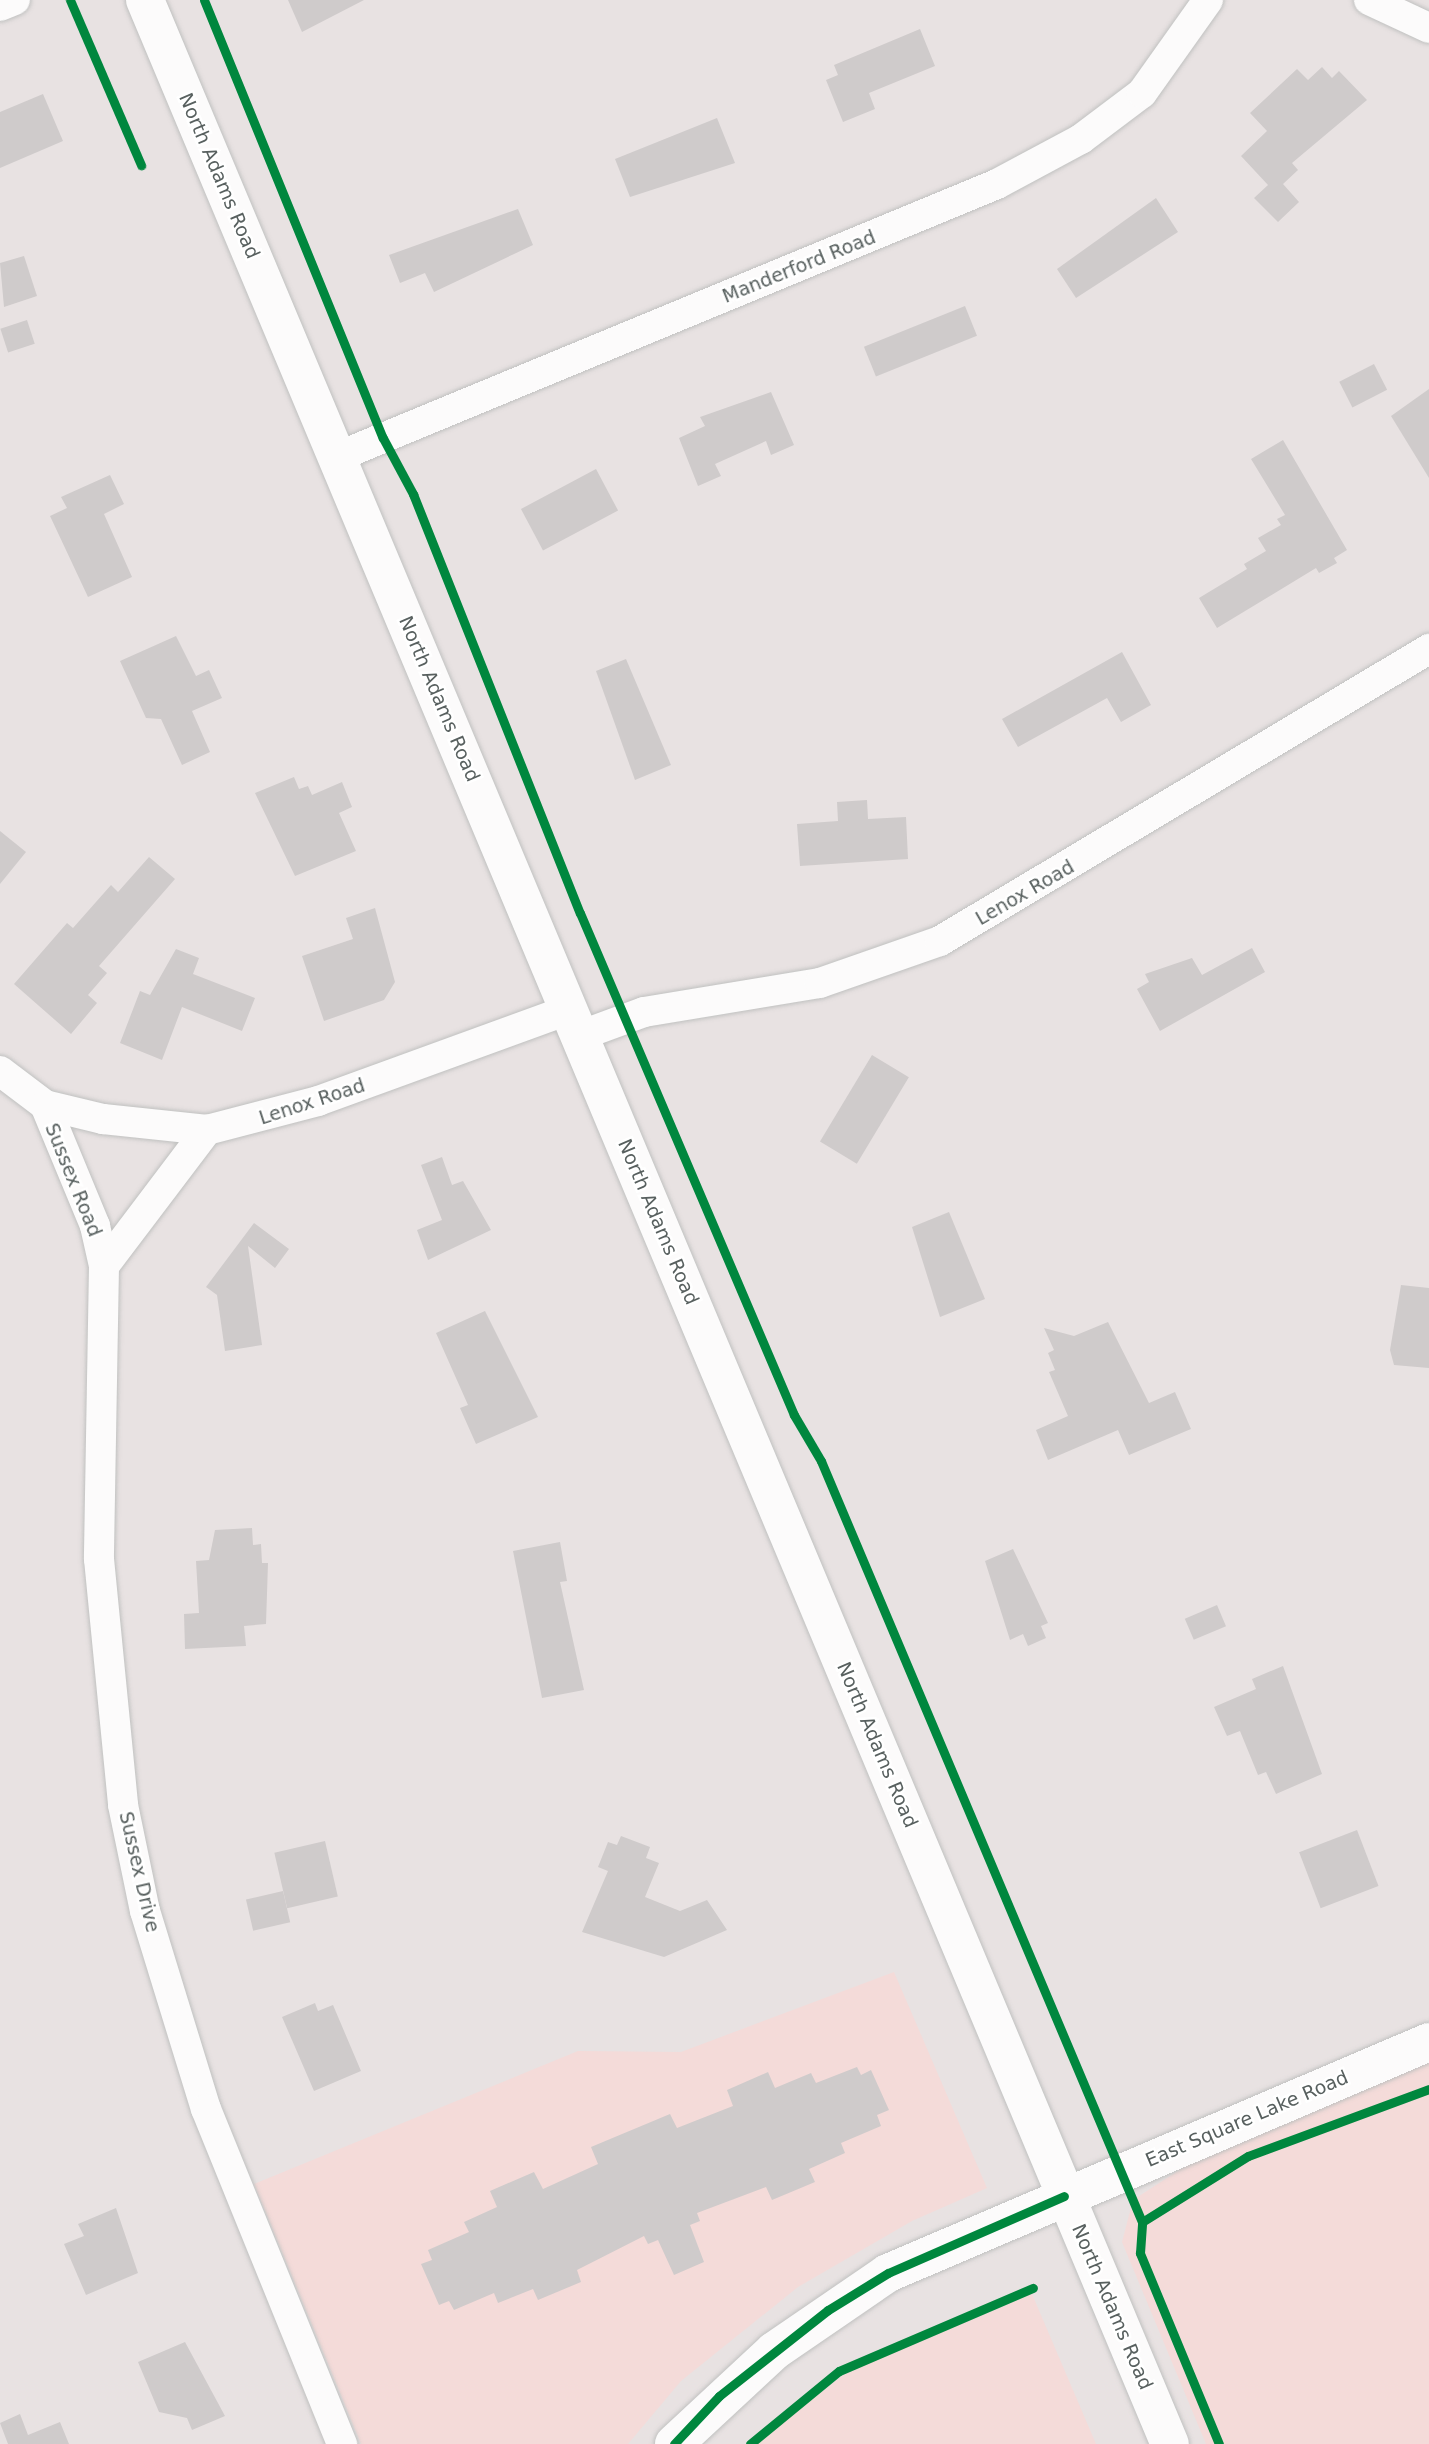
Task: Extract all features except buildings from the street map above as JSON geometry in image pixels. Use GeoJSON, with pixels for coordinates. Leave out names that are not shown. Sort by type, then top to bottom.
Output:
{"type":"FeatureCollection","features":[{"type":"Feature","properties":{"kind":"street"},"geometry":{"type":"LineString","coordinates":[[0,6],[15,0]]}},
{"type":"Feature","properties":{"kind":"street","name":"North Adams Road"},"geometry":{"type":"LineString","coordinates":[[145,0],[1170,2444]]}},
{"type":"Feature","properties":{"kind":"street","name":"Manderford Road"},"geometry":{"type":"LineString","coordinates":[[337,457],[1008,179],[1081,139],[1142,93],[1208,0]]}},
{"type":"Feature","properties":{"kind":"street"},"geometry":{"type":"LineString","coordinates":[[1369,0],[1429,28]]}},
{"type":"Feature","properties":{"kind":"street","name":"Lenox Road"},"geometry":{"type":"LineString","coordinates":[[45,1105],[103,1119],[208,1130],[330,1097],[574,1023],[820,983],[940,941],[1428,649]]}},
{"type":"Feature","properties":{"kind":"street","name":"Sussex Road"},"geometry":{"type":"LineString","coordinates":[[0,1071],[45,1105],[95,1226],[104,1266]]}},
{"type":"Feature","properties":{"kind":"street","name":"Sussex Road"},"geometry":{"type":"LineString","coordinates":[[104,1266],[208,1130]]}},
{"type":"Feature","properties":{"kind":"street","name":"Sussex Drive"},"geometry":{"type":"LineString","coordinates":[[104,1266],[99,1559],[123,1805],[145,1911],[206,2109],[342,2444]]}},
{"type":"Feature","properties":{"kind":"street","name":"East Square Lake Road"},"geometry":{"type":"LineString","coordinates":[[674,2444],[719,2396],[828,2310],[888,2273],[1429,2042]]}},
{"type":"Feature","properties":{"kind":"shaded area"},"geometry":{"type":"Polygon","coordinates":[[[894,1972],[987,2188],[912,2221],[798,2287],[681,2381],[628,2444],[361,2444],[254,2184],[578,2051],[681,2052],[894,1972]]]}},
{"type":"Feature","properties":{"kind":"shaded area"},"geometry":{"type":"Polygon","coordinates":[[[1429,2062],[1429,2444],[1206,2444],[1122,2242],[1133,2200],[1187,2165],[1429,2062]]]}},
{"type":"Feature","properties":{"kind":"shaded area"},"geometry":{"type":"Polygon","coordinates":[[[1032,2294],[1096,2444],[755,2444],[846,2373],[1032,2294]]]}},
{"type":"Feature","properties":{"kind":"cycle path"},"geometry":{"type":"LineString","coordinates":[[70,0],[141,165]]}},
{"type":"Feature","properties":{"kind":"cycle path"},"geometry":{"type":"LineString","coordinates":[[204,0],[383,438],[413,494],[580,913],[794,1415],[821,1461],[1142,2222]]}},
{"type":"Feature","properties":{"kind":"cycle path"},"geometry":{"type":"LineString","coordinates":[[1219,2444],[1140,2253],[1142,2222],[1248,2156],[1429,2089]]}},
{"type":"Feature","properties":{"kind":"cycle path"},"geometry":{"type":"LineString","coordinates":[[674,2444],[719,2396],[828,2310],[888,2273],[1064,2196]]}},
{"type":"Feature","properties":{"kind":"cycle path"},"geometry":{"type":"LineString","coordinates":[[750,2444],[839,2371],[1033,2288]]}}]}
